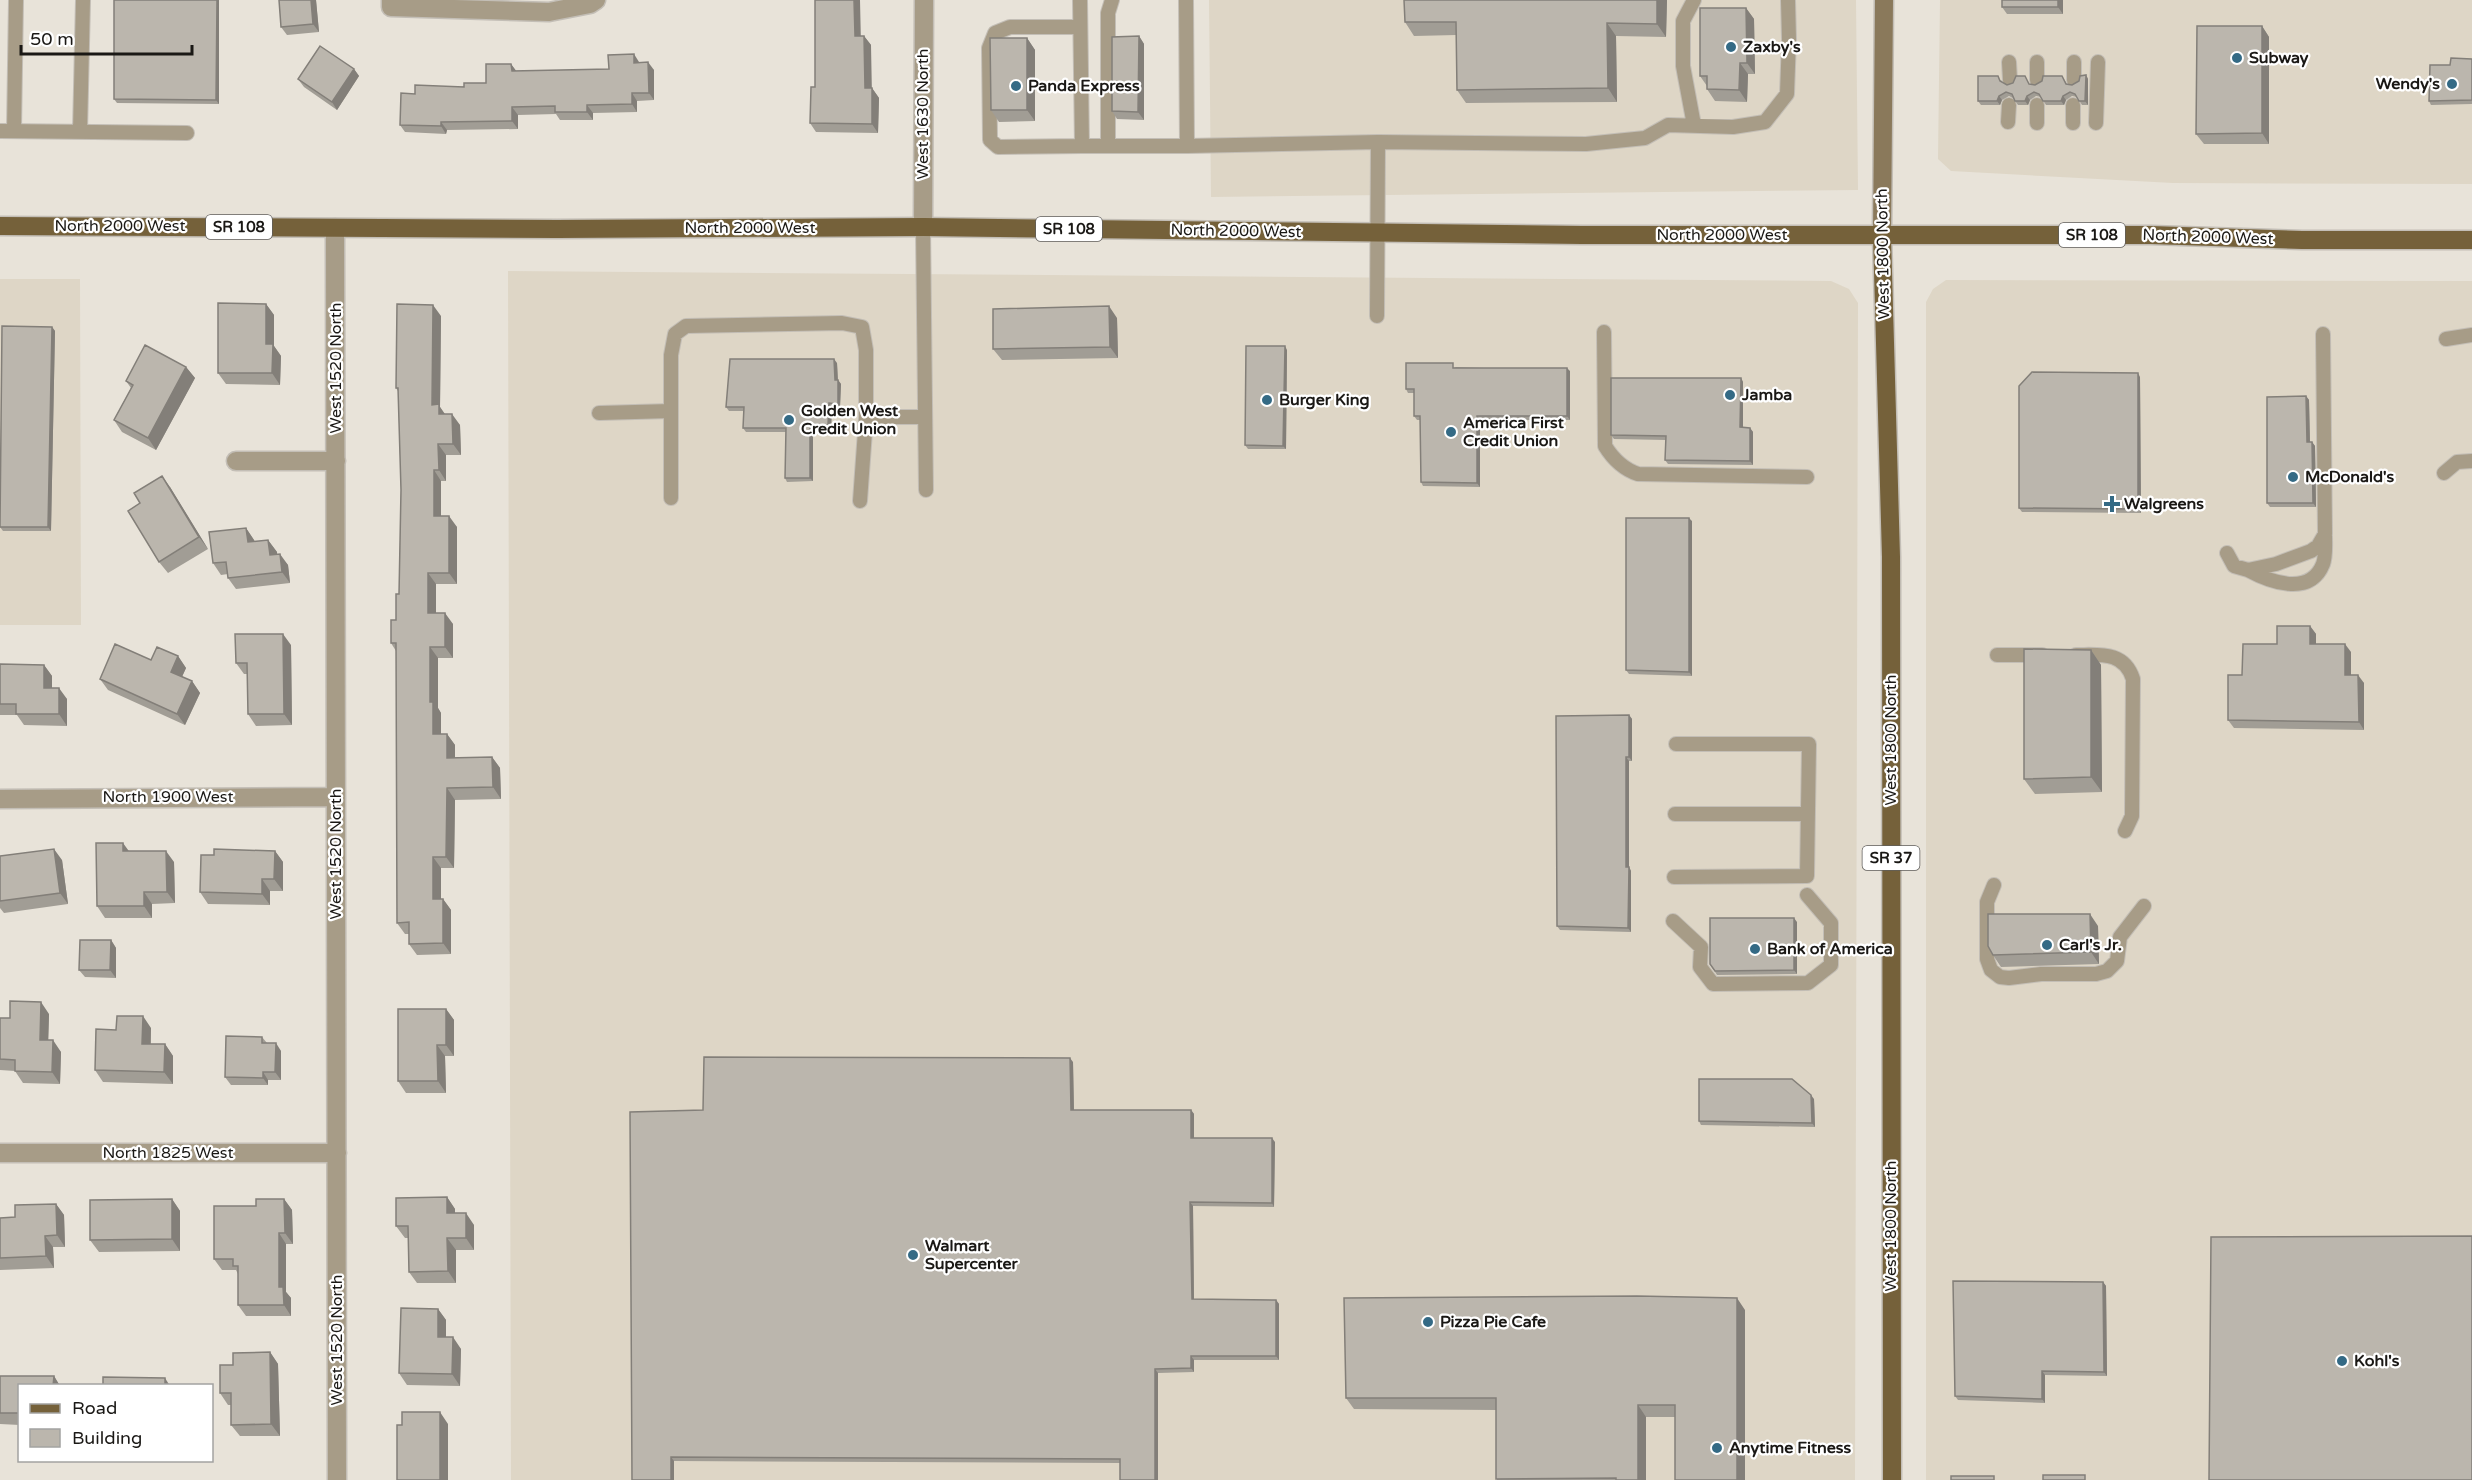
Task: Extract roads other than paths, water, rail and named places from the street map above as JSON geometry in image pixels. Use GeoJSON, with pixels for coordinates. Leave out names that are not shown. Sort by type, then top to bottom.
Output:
{"type":"FeatureCollection","features":[{"type":"Feature","properties":{"kind":"main road","name":"West 1800 North"},"geometry":{"type":"LineString","coordinates":[[1884,0],[1882,236],[1891,557],[1892,1480]]}},
{"type":"Feature","properties":{"kind":"main road","name":"North 2000 West"},"geometry":{"type":"LineString","coordinates":[[0,226],[923,227],[1882,236],[2151,235],[2302,240],[2472,240]]}},
{"type":"Feature","properties":{"kind":"street"},"geometry":{"type":"LineString","coordinates":[[391,3],[549,12],[590,4],[596,0]]}},
{"type":"Feature","properties":{"kind":"street","name":"West 1630 North"},"geometry":{"type":"LineString","coordinates":[[923,227],[924,0]]}},
{"type":"Feature","properties":{"kind":"street","name":"West 1520 North"},"geometry":{"type":"LineString","coordinates":[[335,228],[337,1480]]}},
{"type":"Feature","properties":{"kind":"street"},"geometry":{"type":"LineString","coordinates":[[236,461],[336,461]]}},
{"type":"Feature","properties":{"kind":"street","name":"North 1900 West"},"geometry":{"type":"LineString","coordinates":[[0,799],[336,797]]}},
{"type":"Feature","properties":{"kind":"street","name":"North 1825 West"},"geometry":{"type":"LineString","coordinates":[[0,1153],[337,1153]]}},
{"type":"Feature","properties":{"kind":"lane"},"geometry":{"type":"LineString","coordinates":[[16,0],[7,131],[187,133]]}},
{"type":"Feature","properties":{"kind":"lane"},"geometry":{"type":"LineString","coordinates":[[80,132],[83,0]]}},
{"type":"Feature","properties":{"kind":"lane"},"geometry":{"type":"LineString","coordinates":[[1080,0],[1082,146]]}},
{"type":"Feature","properties":{"kind":"lane"},"geometry":{"type":"LineString","coordinates":[[1108,146],[1108,13],[1112,0]]}},
{"type":"Feature","properties":{"kind":"lane"},"geometry":{"type":"LineString","coordinates":[[1186,0],[1187,146]]}},
{"type":"Feature","properties":{"kind":"lane"},"geometry":{"type":"LineString","coordinates":[[1694,0],[1683,21],[1683,66],[1694,125]]}},
{"type":"Feature","properties":{"kind":"lane"},"geometry":{"type":"LineString","coordinates":[[1080,27],[1010,27],[998,31],[990,41],[988,76],[990,140],[993,145],[998,147],[1187,146],[1378,142],[1586,144],[1645,138],[1668,125],[1733,127],[1765,122],[1787,94],[1788,0]]}},
{"type":"Feature","properties":{"kind":"lane"},"geometry":{"type":"LineString","coordinates":[[2009,62],[2010,80]]}},
{"type":"Feature","properties":{"kind":"lane"},"geometry":{"type":"LineString","coordinates":[[2037,62],[2037,80]]}},
{"type":"Feature","properties":{"kind":"lane"},"geometry":{"type":"LineString","coordinates":[[2074,62],[2074,80]]}},
{"type":"Feature","properties":{"kind":"lane"},"geometry":{"type":"LineString","coordinates":[[2096,123],[2098,62]]}},
{"type":"Feature","properties":{"kind":"lane"},"geometry":{"type":"LineString","coordinates":[[2008,122],[2009,105]]}},
{"type":"Feature","properties":{"kind":"lane"},"geometry":{"type":"LineString","coordinates":[[2037,105],[2037,123]]}},
{"type":"Feature","properties":{"kind":"lane"},"geometry":{"type":"LineString","coordinates":[[2073,105],[2073,123]]}},
{"type":"Feature","properties":{"kind":"lane"},"geometry":{"type":"LineString","coordinates":[[1377,316],[1378,142]]}},
{"type":"Feature","properties":{"kind":"lane"},"geometry":{"type":"LineString","coordinates":[[923,227],[926,490]]}},
{"type":"Feature","properties":{"kind":"lane"},"geometry":{"type":"LineString","coordinates":[[671,498],[671,355],[675,334],[686,326],[842,323],[862,327],[865,336],[866,417],[860,501]]}},
{"type":"Feature","properties":{"kind":"lane"},"geometry":{"type":"LineString","coordinates":[[1604,332],[1605,446],[1610,455],[1628,471],[1638,474],[1807,477]]}},
{"type":"Feature","properties":{"kind":"lane"},"geometry":{"type":"LineString","coordinates":[[2228,553],[2234,566],[2248,570],[2263,579],[2284,584],[2304,583],[2313,577],[2324,563],[2324,334]]}},
{"type":"Feature","properties":{"kind":"lane"},"geometry":{"type":"LineString","coordinates":[[2446,339],[2472,335]]}},
{"type":"Feature","properties":{"kind":"lane"},"geometry":{"type":"LineString","coordinates":[[599,413],[671,411]]}},
{"type":"Feature","properties":{"kind":"lane"},"geometry":{"type":"LineString","coordinates":[[866,417],[925,417]]}},
{"type":"Feature","properties":{"kind":"lane"},"geometry":{"type":"LineString","coordinates":[[2444,472],[2457,462],[2472,461]]}},
{"type":"Feature","properties":{"kind":"lane"},"geometry":{"type":"LineString","coordinates":[[2248,570],[2276,564],[2311,551],[2318,546],[2325,534]]}},
{"type":"Feature","properties":{"kind":"lane"},"geometry":{"type":"LineString","coordinates":[[1997,655],[2111,655],[2119,658],[2130,671],[2133,679],[2132,816],[2125,831]]}},
{"type":"Feature","properties":{"kind":"lane"},"geometry":{"type":"LineString","coordinates":[[1674,877],[1807,876],[1808,814],[1809,744],[1676,744]]}},
{"type":"Feature","properties":{"kind":"lane"},"geometry":{"type":"LineString","coordinates":[[1675,814],[1808,814]]}},
{"type":"Feature","properties":{"kind":"lane"},"geometry":{"type":"LineString","coordinates":[[1994,885],[1987,902],[1987,959],[1991,970],[2000,976],[2009,978],[2041,974],[2096,974],[2108,970],[2117,961],[2120,937],[2144,906]]}},
{"type":"Feature","properties":{"kind":"lane"},"geometry":{"type":"LineString","coordinates":[[1673,921],[1701,947],[1700,967],[1713,984],[1808,983],[1830,965],[1831,923],[1807,895]]}},
{"type":"Feature","properties":{"kind":"place","name":"Zaxby's"},"geometry":{"type":"Point","coordinates":[1731,47]}},
{"type":"Feature","properties":{"kind":"place","name":"Subway"},"geometry":{"type":"Point","coordinates":[2237,58]}},
{"type":"Feature","properties":{"kind":"place","name":"Wendy's"},"geometry":{"type":"Point","coordinates":[2452,84]}},
{"type":"Feature","properties":{"kind":"place","name":"Panda Express"},"geometry":{"type":"Point","coordinates":[1016,86]}},
{"type":"Feature","properties":{"kind":"place","name":"Jamba"},"geometry":{"type":"Point","coordinates":[1730,395]}},
{"type":"Feature","properties":{"kind":"place","name":"Burger King"},"geometry":{"type":"Point","coordinates":[1267,400]}},
{"type":"Feature","properties":{"kind":"place","name":"Golden West Credit Union"},"geometry":{"type":"Point","coordinates":[789,420]}},
{"type":"Feature","properties":{"kind":"place","name":"America First Credit Union"},"geometry":{"type":"Point","coordinates":[1451,432]}},
{"type":"Feature","properties":{"kind":"place","name":"McDonald's"},"geometry":{"type":"Point","coordinates":[2293,477]}},
{"type":"Feature","properties":{"kind":"place","name":"Walgreens"},"geometry":{"type":"Point","coordinates":[2112,504]}},
{"type":"Feature","properties":{"kind":"place","name":"Carl's Jr."},"geometry":{"type":"Point","coordinates":[2047,945]}},
{"type":"Feature","properties":{"kind":"place","name":"Bank of America"},"geometry":{"type":"Point","coordinates":[1755,949]}},
{"type":"Feature","properties":{"kind":"place","name":"Walmart Supercenter"},"geometry":{"type":"Point","coordinates":[913,1255]}},
{"type":"Feature","properties":{"kind":"place","name":"Pizza Pie Cafe"},"geometry":{"type":"Point","coordinates":[1428,1322]}},
{"type":"Feature","properties":{"kind":"place","name":"Kohl's"},"geometry":{"type":"Point","coordinates":[2342,1361]}},
{"type":"Feature","properties":{"kind":"place","name":"Anytime Fitness"},"geometry":{"type":"Point","coordinates":[1717,1448]}}]}
